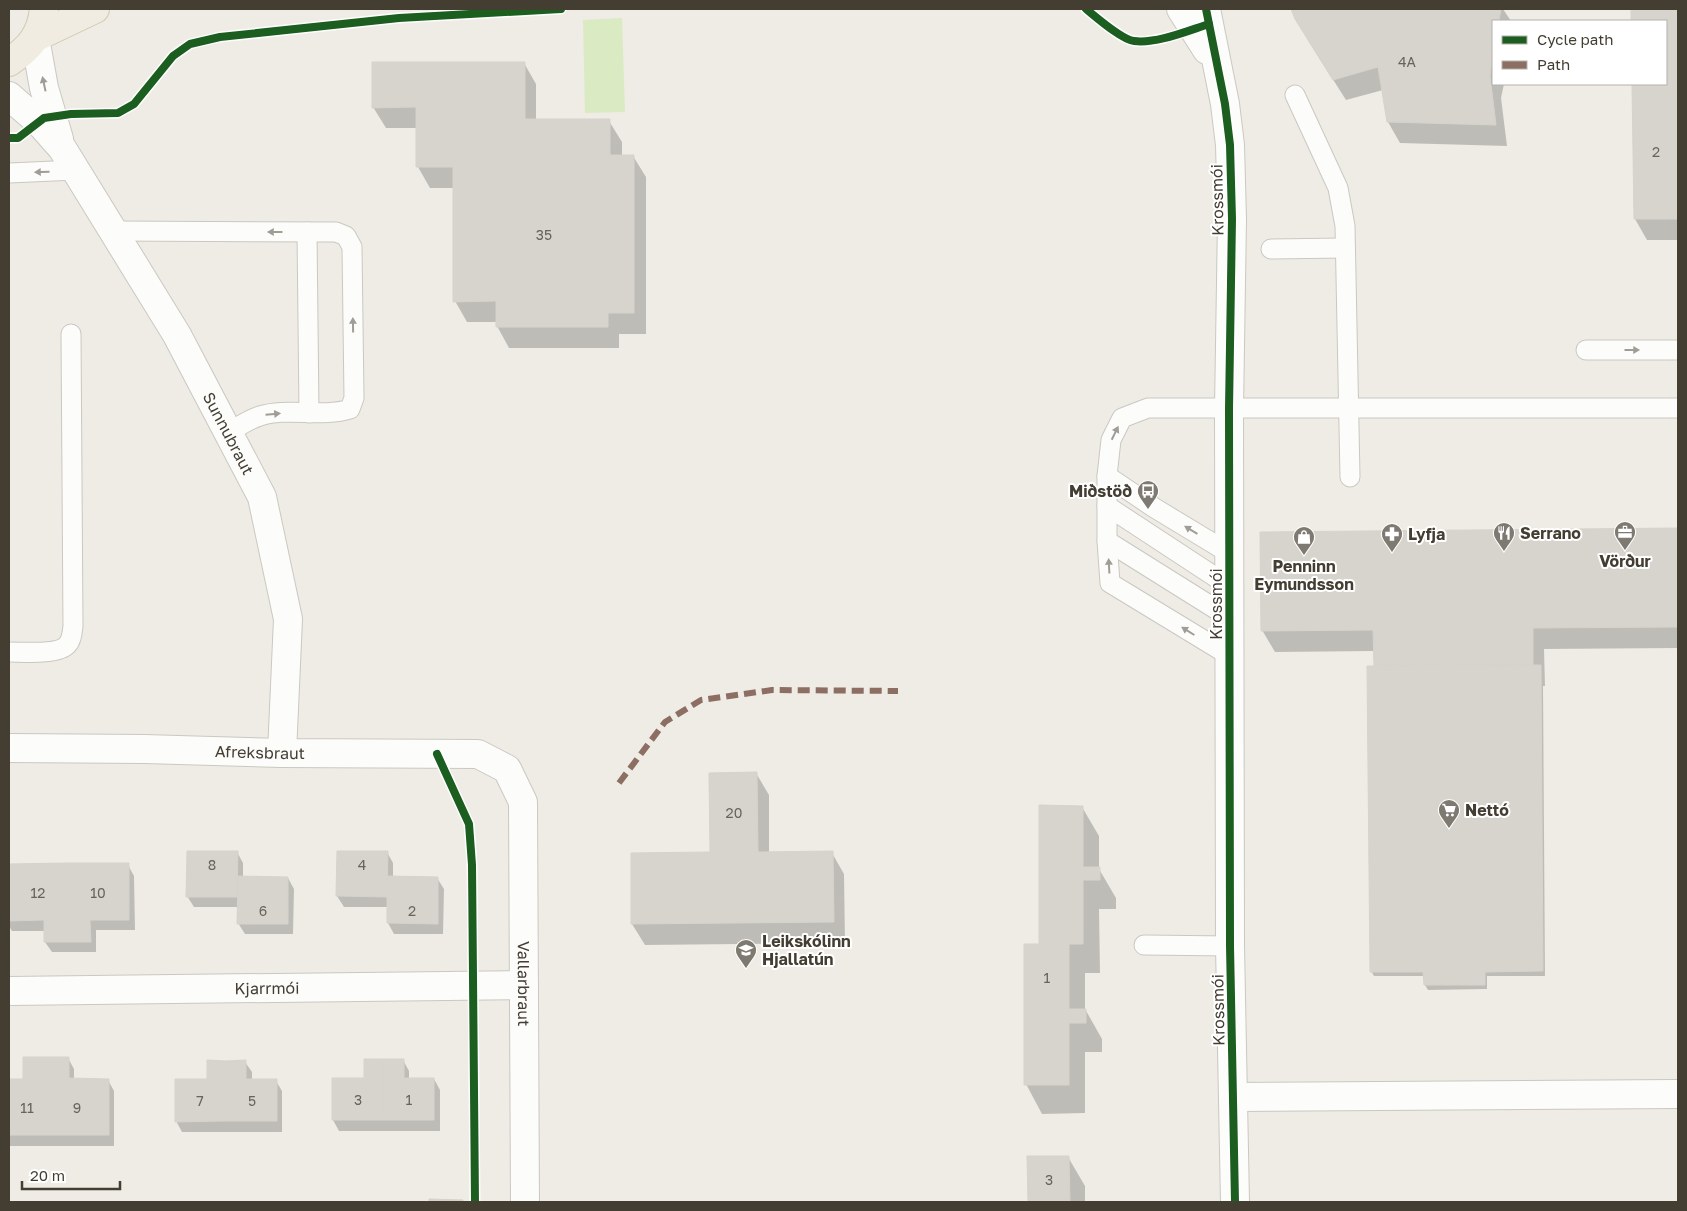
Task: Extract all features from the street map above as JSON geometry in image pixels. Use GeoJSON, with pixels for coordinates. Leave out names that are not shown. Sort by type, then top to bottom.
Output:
{"type":"FeatureCollection","features":[{"type":"Feature","properties":{"kind":"main road"},"geometry":{"type":"LineString","coordinates":[[9,62],[23,52],[36,38],[43,21],[44,9]]}},
{"type":"Feature","properties":{"kind":"main road"},"geometry":{"type":"LineString","coordinates":[[36,38],[96,9]]}},
{"type":"Feature","properties":{"kind":"street","name":"Krossmói"},"geometry":{"type":"LineString","coordinates":[[1181,9],[1216,67]]}},
{"type":"Feature","properties":{"kind":"street","name":"Krossmói"},"geometry":{"type":"LineString","coordinates":[[1206,9],[1216,67],[1225,104],[1230,145],[1232,219],[1229,409],[1230,946],[1235,1202]]}},
{"type":"Feature","properties":{"kind":"street","name":"Sunnubraut"},"geometry":{"type":"LineString","coordinates":[[36,38],[44,88],[69,159]]}},
{"type":"Feature","properties":{"kind":"street","name":"Sunnubraut"},"geometry":{"type":"LineString","coordinates":[[9,96],[39,122],[69,159],[177,335],[262,497],[288,619],[282,753]]}},
{"type":"Feature","properties":{"kind":"street","name":"Afreksbraut"},"geometry":{"type":"LineString","coordinates":[[9,748],[282,753],[478,754],[507,769]]}},
{"type":"Feature","properties":{"kind":"street","name":"Vallarbraut"},"geometry":{"type":"LineString","coordinates":[[507,769],[523,802],[525,1202]]}},
{"type":"Feature","properties":{"kind":"street","name":"Kjarrmói"},"geometry":{"type":"LineString","coordinates":[[9,991],[524,985]]}},
{"type":"Feature","properties":{"kind":"street"},"geometry":{"type":"LineString","coordinates":[[1233,1097],[1678,1094]]}},
{"type":"Feature","properties":{"kind":"lane"},"geometry":{"type":"LineString","coordinates":[[1295,95],[1338,188],[1345,226],[1350,477]]}},
{"type":"Feature","properties":{"kind":"lane"},"geometry":{"type":"LineString","coordinates":[[9,173],[69,159]]}},
{"type":"Feature","properties":{"kind":"lane"},"geometry":{"type":"LineString","coordinates":[[113,231],[336,232],[346,236],[352,247],[354,398],[350,409],[338,412],[271,413],[259,416],[228,433]]}},
{"type":"Feature","properties":{"kind":"lane"},"geometry":{"type":"LineString","coordinates":[[307,232],[309,413]]}},
{"type":"Feature","properties":{"kind":"lane"},"geometry":{"type":"LineString","coordinates":[[1271,250],[1346,248]]}},
{"type":"Feature","properties":{"kind":"lane"},"geometry":{"type":"LineString","coordinates":[[9,652],[51,652],[65,647],[70,640],[73,626],[71,334]]}},
{"type":"Feature","properties":{"kind":"lane"},"geometry":{"type":"LineString","coordinates":[[1586,350],[1678,350]]}},
{"type":"Feature","properties":{"kind":"lane"},"geometry":{"type":"LineString","coordinates":[[1230,656],[1110,583],[1107,541],[1107,476],[1111,440],[1122,418],[1148,408],[1678,408]]}},
{"type":"Feature","properties":{"kind":"lane"},"geometry":{"type":"LineString","coordinates":[[1107,476],[1229,554]]}},
{"type":"Feature","properties":{"kind":"lane"},"geometry":{"type":"LineString","coordinates":[[1107,506],[1229,586]]}},
{"type":"Feature","properties":{"kind":"lane"},"geometry":{"type":"LineString","coordinates":[[1107,541],[1230,618]]}},
{"type":"Feature","properties":{"kind":"lane"},"geometry":{"type":"LineString","coordinates":[[1144,945],[1230,946]]}},
{"type":"Feature","properties":{"kind":"green space"},"geometry":{"type":"Polygon","coordinates":[[[622,18],[625,112],[585,113],[583,20],[622,18]]]}},
{"type":"Feature","properties":{"kind":"building"},"geometry":{"type":"Polygon","coordinates":[[[1291,9],[1501,9],[1499,20],[1492,20],[1490,76],[1496,125],[1387,122],[1378,67],[1333,80],[1295,19],[1291,9]]]}},
{"type":"Feature","properties":{"kind":"building"},"geometry":{"type":"Polygon","coordinates":[[[1631,9],[1678,9],[1678,219],[1634,219],[1632,85],[1667,85],[1667,20],[1631,20],[1631,9]]]}},
{"type":"Feature","properties":{"kind":"building"},"geometry":{"type":"Polygon","coordinates":[[[372,62],[525,62],[525,119],[610,119],[610,155],[634,155],[634,313],[608,313],[608,327],[496,327],[496,301],[453,302],[453,167],[416,167],[416,107],[372,108],[372,62]]]}},
{"type":"Feature","properties":{"kind":"building"},"geometry":{"type":"Polygon","coordinates":[[[1678,528],[1678,627],[1533,628],[1533,665],[1374,666],[1373,630],[1261,631],[1260,532],[1678,528]]]}},
{"type":"Feature","properties":{"kind":"building"},"geometry":{"type":"Polygon","coordinates":[[[1541,665],[1543,971],[1485,972],[1485,985],[1424,985],[1423,972],[1370,972],[1367,666],[1541,665]]]}},
{"type":"Feature","properties":{"kind":"building"},"geometry":{"type":"Polygon","coordinates":[[[757,772],[758,852],[833,851],[834,922],[631,924],[631,853],[710,852],[709,773],[757,772]]]}},
{"type":"Feature","properties":{"kind":"building"},"geometry":{"type":"Polygon","coordinates":[[[1039,805],[1083,806],[1083,867],[1100,867],[1100,880],[1083,880],[1083,944],[1069,944],[1069,1009],[1086,1009],[1086,1023],[1069,1023],[1069,1085],[1024,1085],[1024,944],[1039,944],[1039,805]]]}},
{"type":"Feature","properties":{"kind":"building"},"geometry":{"type":"Polygon","coordinates":[[[187,851],[238,851],[237,897],[186,897],[187,851]]]}},
{"type":"Feature","properties":{"kind":"building"},"geometry":{"type":"Polygon","coordinates":[[[337,851],[388,851],[387,897],[336,896],[337,851]]]}},
{"type":"Feature","properties":{"kind":"building"},"geometry":{"type":"Polygon","coordinates":[[[67,863],[129,863],[129,920],[90,920],[91,942],[67,942],[67,863]]]}},
{"type":"Feature","properties":{"kind":"building"},"geometry":{"type":"Polygon","coordinates":[[[67,863],[67,942],[44,942],[44,920],[9,921],[9,864],[67,863]]]}},
{"type":"Feature","properties":{"kind":"building"},"geometry":{"type":"Polygon","coordinates":[[[238,876],[288,877],[288,924],[237,924],[238,876]]]}},
{"type":"Feature","properties":{"kind":"building"},"geometry":{"type":"Polygon","coordinates":[[[387,876],[438,877],[438,924],[387,923],[387,876]]]}},
{"type":"Feature","properties":{"kind":"building"},"geometry":{"type":"Polygon","coordinates":[[[23,1057],[46,1057],[46,1135],[9,1135],[9,1079],[23,1079],[23,1057]]]}},
{"type":"Feature","properties":{"kind":"building"},"geometry":{"type":"Polygon","coordinates":[[[46,1057],[69,1057],[69,1078],[109,1079],[109,1135],[46,1135],[46,1057]]]}},
{"type":"Feature","properties":{"kind":"building"},"geometry":{"type":"Polygon","coordinates":[[[364,1059],[384,1059],[384,1120],[332,1120],[332,1078],[364,1078],[364,1059]]]}},
{"type":"Feature","properties":{"kind":"building"},"geometry":{"type":"Polygon","coordinates":[[[384,1059],[404,1059],[404,1078],[434,1078],[434,1120],[384,1120],[384,1059]]]}},
{"type":"Feature","properties":{"kind":"building"},"geometry":{"type":"Polygon","coordinates":[[[207,1060],[226,1061],[226,1121],[175,1122],[175,1079],[207,1079],[207,1060]]]}},
{"type":"Feature","properties":{"kind":"building"},"geometry":{"type":"Polygon","coordinates":[[[246,1060],[246,1079],[277,1079],[277,1121],[226,1121],[226,1061],[246,1060]]]}},
{"type":"Feature","properties":{"kind":"building"},"geometry":{"type":"Polygon","coordinates":[[[1027,1156],[1069,1156],[1070,1202],[1028,1202],[1027,1156]]]}},
{"type":"Feature","properties":{"kind":"building"},"geometry":{"type":"Polygon","coordinates":[[[429,1199],[463,1200],[463,1202],[429,1202],[429,1199]]]}},
{"type":"Feature","properties":{"kind":"marked path"},"geometry":{"type":"LineString","coordinates":[[619,783],[665,722],[701,700],[772,690],[898,691]]}},
{"type":"Feature","properties":{"kind":"cycle path"},"geometry":{"type":"LineString","coordinates":[[9,138],[18,138],[44,118],[71,114],[118,113],[134,104],[173,56],[190,44],[220,37],[399,18],[561,9]]}},
{"type":"Feature","properties":{"kind":"cycle path"},"geometry":{"type":"LineString","coordinates":[[1086,9],[1116,33],[1134,41],[1162,39],[1209,24]]}},
{"type":"Feature","properties":{"kind":"cycle path"},"geometry":{"type":"LineString","coordinates":[[1206,9],[1225,104],[1230,145],[1232,219],[1229,409],[1230,946],[1235,1202]]}},
{"type":"Feature","properties":{"kind":"cycle path"},"geometry":{"type":"LineString","coordinates":[[437,754],[469,824],[472,865],[475,1202]]}},
{"type":"Feature","properties":{"kind":"place","name":"Miðstöð"},"geometry":{"type":"Point","coordinates":[1148,510]}},
{"type":"Feature","properties":{"kind":"place","name":"Vörður"},"geometry":{"type":"Point","coordinates":[1625,551]}},
{"type":"Feature","properties":{"kind":"place","name":"Serrano"},"geometry":{"type":"Point","coordinates":[1504,552]}},
{"type":"Feature","properties":{"kind":"place","name":"Lyfja"},"geometry":{"type":"Point","coordinates":[1392,553]}},
{"type":"Feature","properties":{"kind":"place","name":"Penninn Eymundsson"},"geometry":{"type":"Point","coordinates":[1304,556]}},
{"type":"Feature","properties":{"kind":"place","name":"Nettó"},"geometry":{"type":"Point","coordinates":[1449,829]}},
{"type":"Feature","properties":{"kind":"place","name":"Leikskólinn Hjallatún"},"geometry":{"type":"Point","coordinates":[746,969]}}]}
